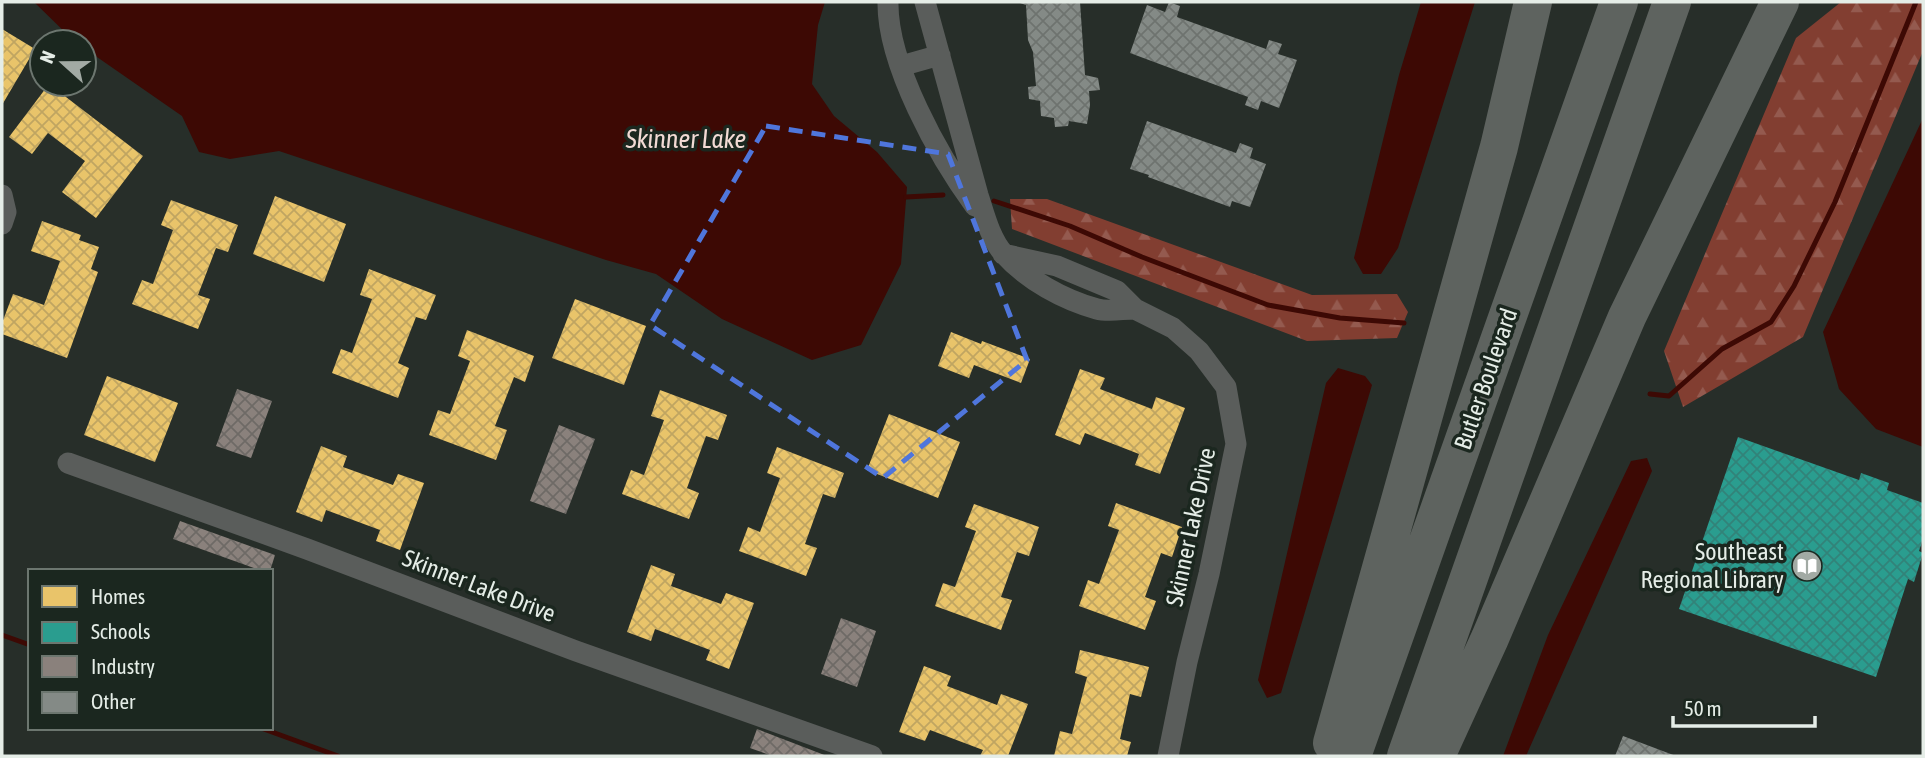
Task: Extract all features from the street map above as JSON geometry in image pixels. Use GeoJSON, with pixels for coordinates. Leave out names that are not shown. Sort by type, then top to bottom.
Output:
{"type":"FeatureCollection","features":[{"type":"Feature","properties":{"kind":"highway"},"geometry":{"type":"LineString","coordinates":[[1328,756],[1493,170],[1533,2]]}},
{"type":"Feature","properties":{"kind":"highway","name":"Butler Boulevard"},"geometry":{"type":"LineString","coordinates":[[1352,756],[1619,2]]}},
{"type":"Feature","properties":{"kind":"highway","name":"Butler Boulevard"},"geometry":{"type":"LineString","coordinates":[[1406,756],[1672,2]]}},
{"type":"Feature","properties":{"kind":"highway"},"geometry":{"type":"LineString","coordinates":[[1436,756],[1490,638],[1627,317],[1780,2]]}},
{"type":"Feature","properties":{"kind":"street","name":"Skinner Lake Drive"},"geometry":{"type":"LineString","coordinates":[[888,2],[890,27],[909,89],[954,177],[986,219]]}},
{"type":"Feature","properties":{"kind":"street","name":"Skinner Lake Drive"},"geometry":{"type":"LineString","coordinates":[[925,2],[986,219],[1003,254],[1057,266],[1117,291],[1135,309],[1173,328],[1199,351],[1226,387],[1236,444],[1168,756]]}},
{"type":"Feature","properties":{"kind":"street"},"geometry":{"type":"LineString","coordinates":[[901,65],[940,55]]}},
{"type":"Feature","properties":{"kind":"street"},"geometry":{"type":"LineString","coordinates":[[2,195],[6,212],[2,224]]}},
{"type":"Feature","properties":{"kind":"street","name":"Skinner Lake Drive"},"geometry":{"type":"LineString","coordinates":[[68,463],[307,549],[576,651],[872,756]]}},
{"type":"Feature","properties":{"kind":"highlighted area"},"geometry":{"type":"Polygon","coordinates":[[[766,126],[948,154],[1027,360],[883,478],[650,325],[766,126]]]}},
{"type":"Feature","properties":{"kind":"green space"},"geometry":{"type":"Polygon","coordinates":[[[1841,2],[1923,2],[1923,51],[1803,337],[1683,407],[1664,351],[1796,38],[1841,2]]]}},
{"type":"Feature","properties":{"kind":"green space"},"geometry":{"type":"Polygon","coordinates":[[[1010,199],[1047,199],[1312,295],[1397,294],[1408,312],[1397,338],[1307,341],[1012,229],[1010,199]]]}},
{"type":"Feature","properties":{"kind":"water","name":"Skinner Lake"},"geometry":{"type":"Polygon","coordinates":[[[34,2],[825,2],[818,25],[812,84],[834,116],[877,152],[907,187],[901,264],[861,345],[812,360],[722,319],[656,274],[606,260],[279,151],[230,159],[199,152],[182,116],[98,58],[98,28],[61,28],[34,2]]]}},
{"type":"Feature","properties":{"kind":"water"},"geometry":{"type":"Polygon","coordinates":[[[1421,2],[1475,2],[1398,248],[1381,274],[1363,274],[1354,258],[1399,75],[1421,2]]]}},
{"type":"Feature","properties":{"kind":"water"},"geometry":{"type":"Polygon","coordinates":[[[1923,118],[1923,447],[1876,429],[1839,389],[1823,332],[1923,118]]]}},
{"type":"Feature","properties":{"kind":"water"},"geometry":{"type":"Polygon","coordinates":[[[1338,368],[1365,376],[1372,385],[1281,693],[1267,698],[1258,680],[1326,383],[1338,368]]]}},
{"type":"Feature","properties":{"kind":"water"},"geometry":{"type":"Polygon","coordinates":[[[1647,458],[1652,471],[1526,756],[1503,756],[1548,635],[1631,461],[1647,458]]]}},
{"type":"Feature","properties":{"kind":"building: Homes"},"geometry":{"type":"Polygon","coordinates":[[[2,29],[28,45],[28,61],[2,105],[2,29]]]}},
{"type":"Feature","properties":{"kind":"building: Homes"},"geometry":{"type":"Polygon","coordinates":[[[38,98],[67,98],[143,156],[96,218],[62,192],[85,161],[48,133],[32,154],[9,137],[38,98]]]}},
{"type":"Feature","properties":{"kind":"building: Homes"},"geometry":{"type":"Polygon","coordinates":[[[275,196],[346,224],[324,282],[253,254],[275,196]]]}},
{"type":"Feature","properties":{"kind":"building: Homes"},"geometry":{"type":"Polygon","coordinates":[[[171,200],[238,225],[228,252],[216,248],[198,295],[210,299],[198,329],[132,304],[142,280],[153,284],[173,230],[161,225],[171,200]]]}},
{"type":"Feature","properties":{"kind":"building: Homes"},"geometry":{"type":"Polygon","coordinates":[[[42,221],[81,235],[79,240],[99,247],[91,269],[98,272],[67,358],[2,334],[2,323],[13,294],[44,305],[60,261],[31,251],[42,221]]]}},
{"type":"Feature","properties":{"kind":"building: Homes"},"geometry":{"type":"Polygon","coordinates":[[[369,269],[436,295],[426,320],[416,317],[398,363],[409,368],[398,398],[332,373],[341,349],[352,353],[372,299],[360,295],[369,269]]]}},
{"type":"Feature","properties":{"kind":"building: Homes"},"geometry":{"type":"Polygon","coordinates":[[[575,299],[646,326],[624,385],[552,358],[575,299]]]}},
{"type":"Feature","properties":{"kind":"building: Homes"},"geometry":{"type":"Polygon","coordinates":[[[467,330],[534,356],[525,382],[514,377],[495,426],[507,430],[496,460],[429,435],[438,410],[450,414],[470,361],[458,356],[467,330]]]}},
{"type":"Feature","properties":{"kind":"building: Homes"},"geometry":{"type":"Polygon","coordinates":[[[951,332],[1030,359],[1021,383],[974,365],[969,378],[938,366],[951,332]]]}},
{"type":"Feature","properties":{"kind":"building: Homes"},"geometry":{"type":"Polygon","coordinates":[[[1080,369],[1105,378],[1100,389],[1152,409],[1156,397],[1185,408],[1160,474],[1135,465],[1139,454],[1085,433],[1080,445],[1055,435],[1080,369]]]}},
{"type":"Feature","properties":{"kind":"building: Homes"},"geometry":{"type":"Polygon","coordinates":[[[107,376],[178,403],[155,462],[84,435],[107,376]]]}},
{"type":"Feature","properties":{"kind":"building: Homes"},"geometry":{"type":"Polygon","coordinates":[[[660,390],[727,415],[718,440],[706,436],[687,488],[699,493],[689,519],[622,494],[631,470],[644,475],[664,420],[651,416],[660,390]]]}},
{"type":"Feature","properties":{"kind":"building: Homes"},"geometry":{"type":"Polygon","coordinates":[[[889,414],[960,442],[938,498],[867,470],[889,414]]]}},
{"type":"Feature","properties":{"kind":"building: Homes"},"geometry":{"type":"Polygon","coordinates":[[[321,446],[347,456],[343,467],[393,485],[398,474],[424,483],[400,550],[376,541],[380,530],[326,510],[322,522],[296,512],[321,446]]]}},
{"type":"Feature","properties":{"kind":"building: Homes"},"geometry":{"type":"Polygon","coordinates":[[[777,447],[844,473],[835,498],[823,494],[805,544],[817,548],[806,576],[739,551],[748,527],[760,532],[780,478],[767,473],[777,447]]]}},
{"type":"Feature","properties":{"kind":"building: Homes"},"geometry":{"type":"Polygon","coordinates":[[[1116,503],[1182,527],[1172,557],[1161,553],[1145,597],[1156,601],[1145,630],[1079,606],[1088,580],[1099,584],[1119,530],[1108,526],[1116,503]]]}},
{"type":"Feature","properties":{"kind":"building: Homes"},"geometry":{"type":"Polygon","coordinates":[[[974,504],[1039,527],[1029,556],[1017,552],[1001,597],[1012,600],[1001,630],[935,606],[943,583],[955,587],[976,531],[965,527],[974,504]]]}},
{"type":"Feature","properties":{"kind":"building: Homes"},"geometry":{"type":"Polygon","coordinates":[[[651,565],[675,574],[671,586],[721,604],[726,593],[754,603],[729,669],[706,660],[710,650],[655,629],[651,641],[627,632],[651,565]]]}},
{"type":"Feature","properties":{"kind":"building: Homes"},"geometry":{"type":"Polygon","coordinates":[[[1080,650],[1149,667],[1141,697],[1130,694],[1120,739],[1131,742],[1127,756],[1054,756],[1060,731],[1072,734],[1087,677],[1075,673],[1080,650]]]}},
{"type":"Feature","properties":{"kind":"building: Homes"},"geometry":{"type":"Polygon","coordinates":[[[924,666],[951,676],[947,686],[997,705],[1001,694],[1028,704],[1008,756],[980,756],[983,750],[930,730],[925,741],[899,732],[924,666]]]}},
{"type":"Feature","properties":{"kind":"building: Schools","name":"Southeast Regional Library"},"geometry":{"type":"Polygon","coordinates":[[[1738,437],[1859,480],[1861,473],[1889,483],[1887,490],[1923,503],[1923,539],[1919,551],[1923,553],[1914,582],[1908,579],[1876,677],[1679,609],[1738,437]]]}},
{"type":"Feature","properties":{"kind":"building: Industry"},"geometry":{"type":"Polygon","coordinates":[[[237,389],[272,401],[251,458],[216,446],[237,389]]]}},
{"type":"Feature","properties":{"kind":"building: Industry"},"geometry":{"type":"Polygon","coordinates":[[[559,425],[595,439],[566,514],[530,501],[559,425]]]}},
{"type":"Feature","properties":{"kind":"building: Industry"},"geometry":{"type":"Polygon","coordinates":[[[180,521],[275,555],[271,569],[256,569],[173,539],[180,521]]]}},
{"type":"Feature","properties":{"kind":"building: Industry"},"geometry":{"type":"Polygon","coordinates":[[[841,618],[876,631],[857,687],[821,674],[841,618]]]}},
{"type":"Feature","properties":{"kind":"building: Industry"},"geometry":{"type":"Polygon","coordinates":[[[757,729],[827,756],[772,756],[750,748],[757,729]]]}},
{"type":"Feature","properties":{"kind":"building: Other"},"geometry":{"type":"Polygon","coordinates":[[[1017,2],[1080,2],[1085,75],[1098,78],[1100,90],[1089,91],[1087,124],[1069,121],[1068,126],[1055,127],[1054,118],[1041,116],[1040,101],[1029,99],[1028,87],[1036,86],[1033,52],[1028,40],[1026,5],[1017,2]]]}},
{"type":"Feature","properties":{"kind":"building: Other"},"geometry":{"type":"Polygon","coordinates":[[[1169,2],[1180,6],[1177,17],[1266,49],[1269,40],[1282,44],[1278,54],[1297,60],[1279,108],[1261,101],[1258,110],[1245,105],[1248,97],[1130,53],[1147,5],[1165,12],[1169,2]]]}},
{"type":"Feature","properties":{"kind":"building: Other"},"geometry":{"type":"Polygon","coordinates":[[[1147,121],[1236,153],[1240,143],[1253,148],[1250,158],[1266,164],[1250,207],[1232,201],[1230,207],[1130,169],[1147,121]]]}},
{"type":"Feature","properties":{"kind":"building: Other"},"geometry":{"type":"Polygon","coordinates":[[[1623,736],[1676,756],[1615,756],[1623,736]]]}},
{"type":"Feature","properties":{"kind":"waterway"},"geometry":{"type":"LineString","coordinates":[[1650,394],[1669,396],[1722,349],[1771,322],[1794,286],[1835,202],[1916,2]]}},
{"type":"Feature","properties":{"kind":"waterway"},"geometry":{"type":"LineString","coordinates":[[906,197],[943,195]]}},
{"type":"Feature","properties":{"kind":"waterway"},"geometry":{"type":"LineString","coordinates":[[994,201],[1070,226],[1142,257],[1268,305],[1340,318],[1404,323]]}},
{"type":"Feature","properties":{"kind":"waterway"},"geometry":{"type":"LineString","coordinates":[[2,635],[28,644]]}},
{"type":"Feature","properties":{"kind":"waterway"},"geometry":{"type":"LineString","coordinates":[[266,730],[338,756]]}},
{"type":"Feature","properties":{"kind":"place","name":"Southeast Regional Library"},"geometry":{"type":"Point","coordinates":[1807,566]}}]}
